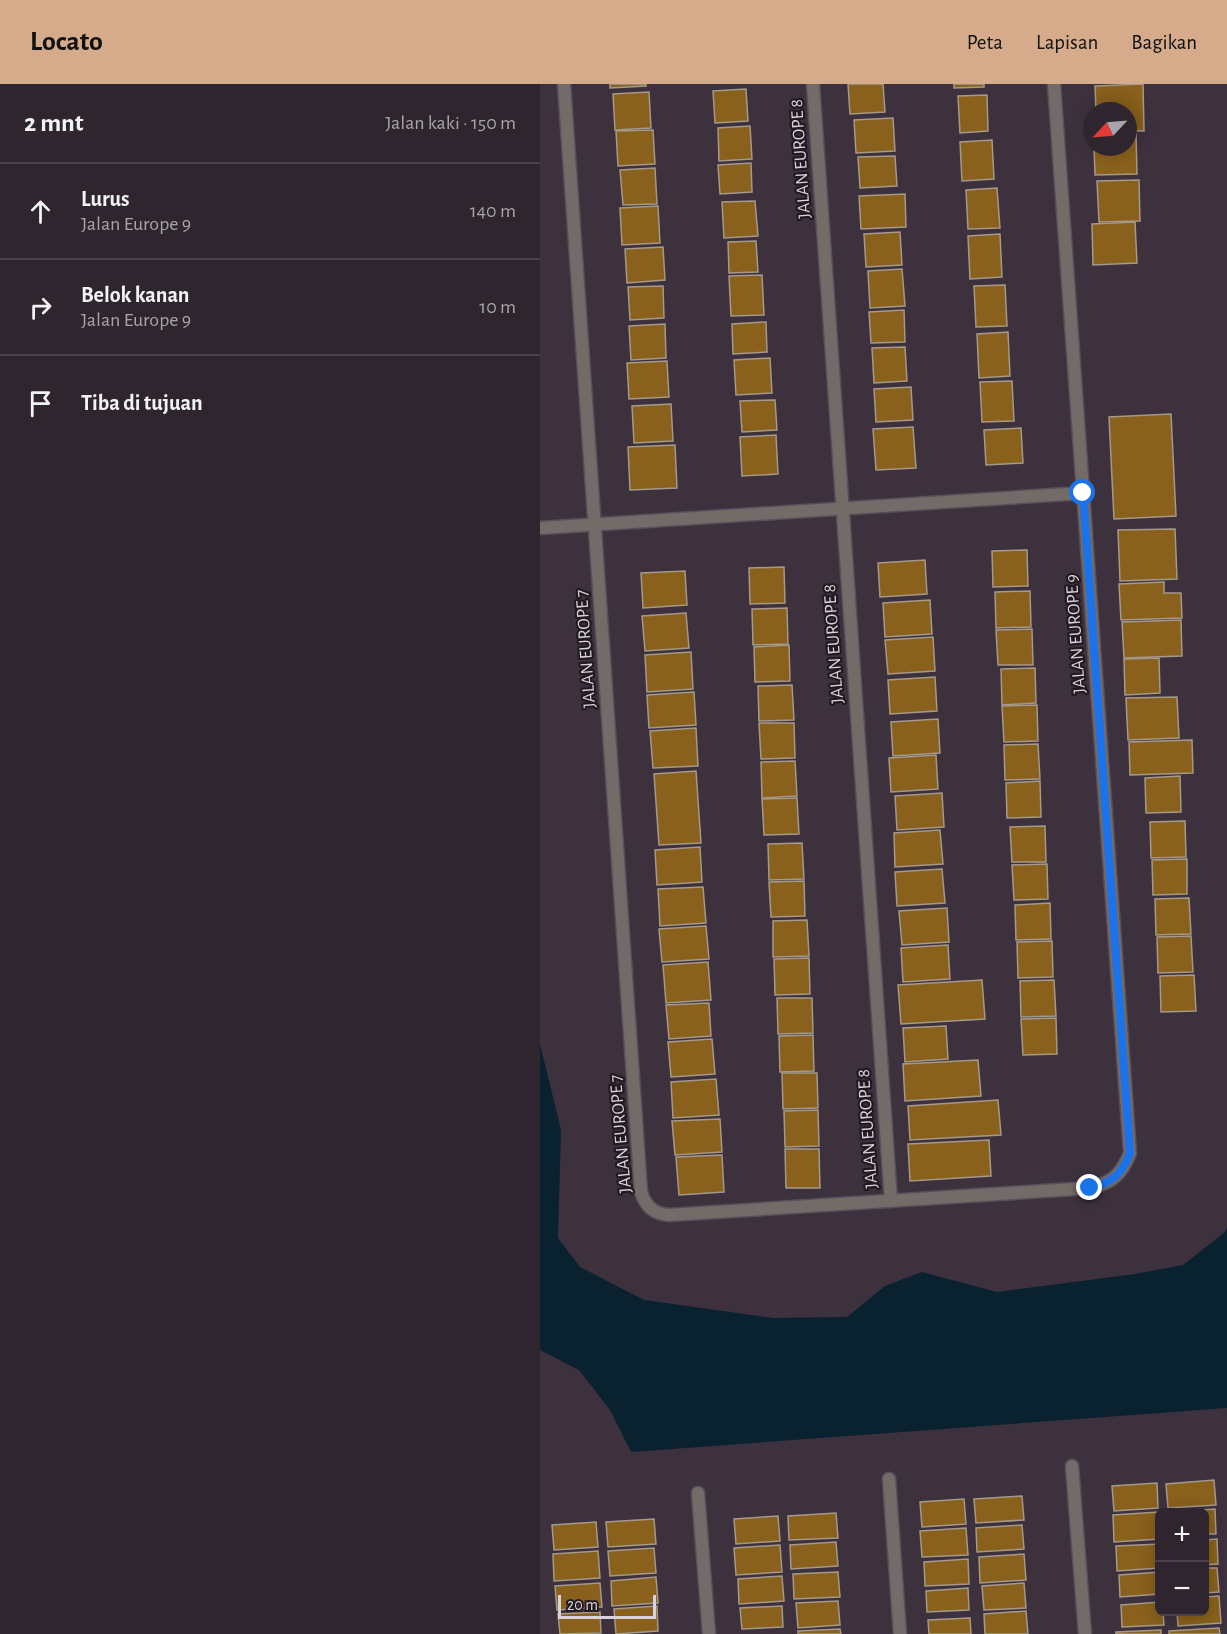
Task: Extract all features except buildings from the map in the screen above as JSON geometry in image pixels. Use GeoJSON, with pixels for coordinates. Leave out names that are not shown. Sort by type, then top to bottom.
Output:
{"type":"FeatureCollection","features":[{"type":"Feature","properties":{"kind":"street","name":"JALAN EUROPE 7"},"geometry":{"type":"LineString","coordinates":[[564,84],[641,1192],[644,1201],[651,1209],[659,1214],[669,1215],[891,1201]]}},
{"type":"Feature","properties":{"kind":"street","name":"JALAN EUROPE 8"},"geometry":{"type":"LineString","coordinates":[[813,84],[891,1201]]}},
{"type":"Feature","properties":{"kind":"street","name":"JALAN EUROPE 9"},"geometry":{"type":"LineString","coordinates":[[891,1201],[1090,1188],[1103,1185],[1116,1178],[1125,1166],[1130,1153],[1054,84]]}},
{"type":"Feature","properties":{"kind":"street"},"geometry":{"type":"LineString","coordinates":[[540,528],[1083,493]]}},
{"type":"Feature","properties":{"kind":"street"},"geometry":{"type":"LineString","coordinates":[[1072,1466],[1085,1634]]}},
{"type":"Feature","properties":{"kind":"street"},"geometry":{"type":"LineString","coordinates":[[889,1479],[900,1634]]}},
{"type":"Feature","properties":{"kind":"street"},"geometry":{"type":"LineString","coordinates":[[698,1493],[709,1634]]}},
{"type":"Feature","properties":{"kind":"water"},"geometry":{"type":"Polygon","coordinates":[[[540,1044],[561,1130],[558,1238],[580,1267],[644,1300],[773,1318],[847,1317],[885,1286],[922,1272],[997,1292],[1135,1274],[1183,1265],[1227,1228],[1227,1408],[631,1452],[610,1410],[579,1370],[540,1350],[540,1044]]]}},
{"type":"Feature","properties":{"kind":"route"},"geometry":{"type":"LineString","coordinates":[[1083,493],[1130,1153],[1125,1166],[1116,1178],[1103,1185],[1090,1188]]}}]}
